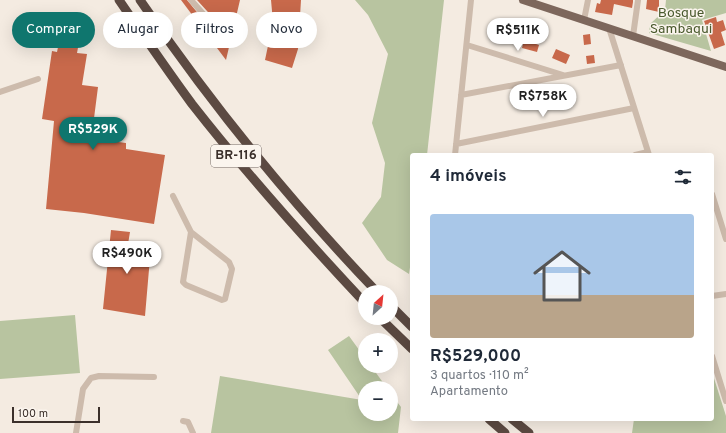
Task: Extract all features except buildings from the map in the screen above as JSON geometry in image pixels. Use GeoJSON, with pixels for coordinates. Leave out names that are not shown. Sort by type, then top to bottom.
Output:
{"type":"FeatureCollection","features":[{"type":"Feature","properties":{"kind":"highway","name":"BR-116"},"geometry":{"type":"LineString","coordinates":[[119,0],[207,122],[279,209],[358,294]]}},
{"type":"Feature","properties":{"kind":"highway","name":"BR-116"},"geometry":{"type":"LineString","coordinates":[[140,0],[216,106],[288,194],[371,285]]}},
{"type":"Feature","properties":{"kind":"highway"},"geometry":{"type":"LineString","coordinates":[[398,313],[410,325]]}},
{"type":"Feature","properties":{"kind":"highway"},"geometry":{"type":"LineString","coordinates":[[387,325],[410,347]]}},
{"type":"Feature","properties":{"kind":"highway"},"geometry":{"type":"LineString","coordinates":[[491,421],[505,433]]}},
{"type":"Feature","properties":{"kind":"highway"},"geometry":{"type":"LineString","coordinates":[[514,421],[529,433]]}},
{"type":"Feature","properties":{"kind":"main road"},"geometry":{"type":"LineString","coordinates":[[523,0],[726,67]]}},
{"type":"Feature","properties":{"kind":"street"},"geometry":{"type":"LineString","coordinates":[[190,0],[201,12]]}},
{"type":"Feature","properties":{"kind":"street"},"geometry":{"type":"LineString","coordinates":[[455,153],[471,0]]}},
{"type":"Feature","properties":{"kind":"street"},"geometry":{"type":"LineString","coordinates":[[584,20],[588,0]]}},
{"type":"Feature","properties":{"kind":"street"},"geometry":{"type":"LineString","coordinates":[[633,36],[638,0]]}},
{"type":"Feature","properties":{"kind":"street"},"geometry":{"type":"LineString","coordinates":[[609,28],[648,153]]}},
{"type":"Feature","properties":{"kind":"street"},"geometry":{"type":"LineString","coordinates":[[467,45],[565,76]]}},
{"type":"Feature","properties":{"kind":"street"},"geometry":{"type":"LineString","coordinates":[[461,95],[621,65]]}},
{"type":"Feature","properties":{"kind":"street"},"geometry":{"type":"LineString","coordinates":[[0,92],[38,79]]}},
{"type":"Feature","properties":{"kind":"street"},"geometry":{"type":"LineString","coordinates":[[456,144],[634,108]]}},
{"type":"Feature","properties":{"kind":"street"},"geometry":{"type":"LineString","coordinates":[[173,196],[192,232],[229,262],[232,269],[225,299],[222,300],[198,291],[183,282],[192,232]]}},
{"type":"Feature","properties":{"kind":"street"},"geometry":{"type":"LineString","coordinates":[[714,200],[726,239]]}},
{"type":"Feature","properties":{"kind":"street"},"geometry":{"type":"LineString","coordinates":[[714,296],[726,294]]}},
{"type":"Feature","properties":{"kind":"street"},"geometry":{"type":"LineString","coordinates":[[714,362],[726,400]]}},
{"type":"Feature","properties":{"kind":"street"},"geometry":{"type":"LineString","coordinates":[[76,433],[83,390],[91,378],[99,376],[154,377]]}},
{"type":"Feature","properties":{"kind":"street"},"geometry":{"type":"LineString","coordinates":[[183,421],[188,422],[193,433]]}},
{"type":"Feature","properties":{"kind":"green space"},"geometry":{"type":"Polygon","coordinates":[[[355,0],[444,0],[427,153],[410,153],[409,274],[387,260],[362,223],[381,197],[385,163],[372,123],[388,54],[368,15],[355,0]]]}},
{"type":"Feature","properties":{"kind":"green space","name":"Bosque Sambaqui"},"geometry":{"type":"Polygon","coordinates":[[[666,0],[726,0],[726,13],[702,20],[711,51],[649,33],[650,24],[665,10],[666,0]]]}},
{"type":"Feature","properties":{"kind":"green space"},"geometry":{"type":"Polygon","coordinates":[[[75,315],[80,373],[0,379],[0,321],[75,315]]]}},
{"type":"Feature","properties":{"kind":"green space"},"geometry":{"type":"Polygon","coordinates":[[[349,336],[358,348],[358,373],[376,373],[382,381],[358,381],[358,394],[328,350],[349,336]]]}},
{"type":"Feature","properties":{"kind":"green space"},"geometry":{"type":"Polygon","coordinates":[[[220,376],[358,399],[358,421],[398,421],[398,403],[401,407],[398,433],[211,433],[220,376]]]}},
{"type":"Feature","properties":{"kind":"green space"},"geometry":{"type":"Polygon","coordinates":[[[714,378],[726,416],[726,433],[632,433],[634,421],[714,421],[714,378]]]}}]}
